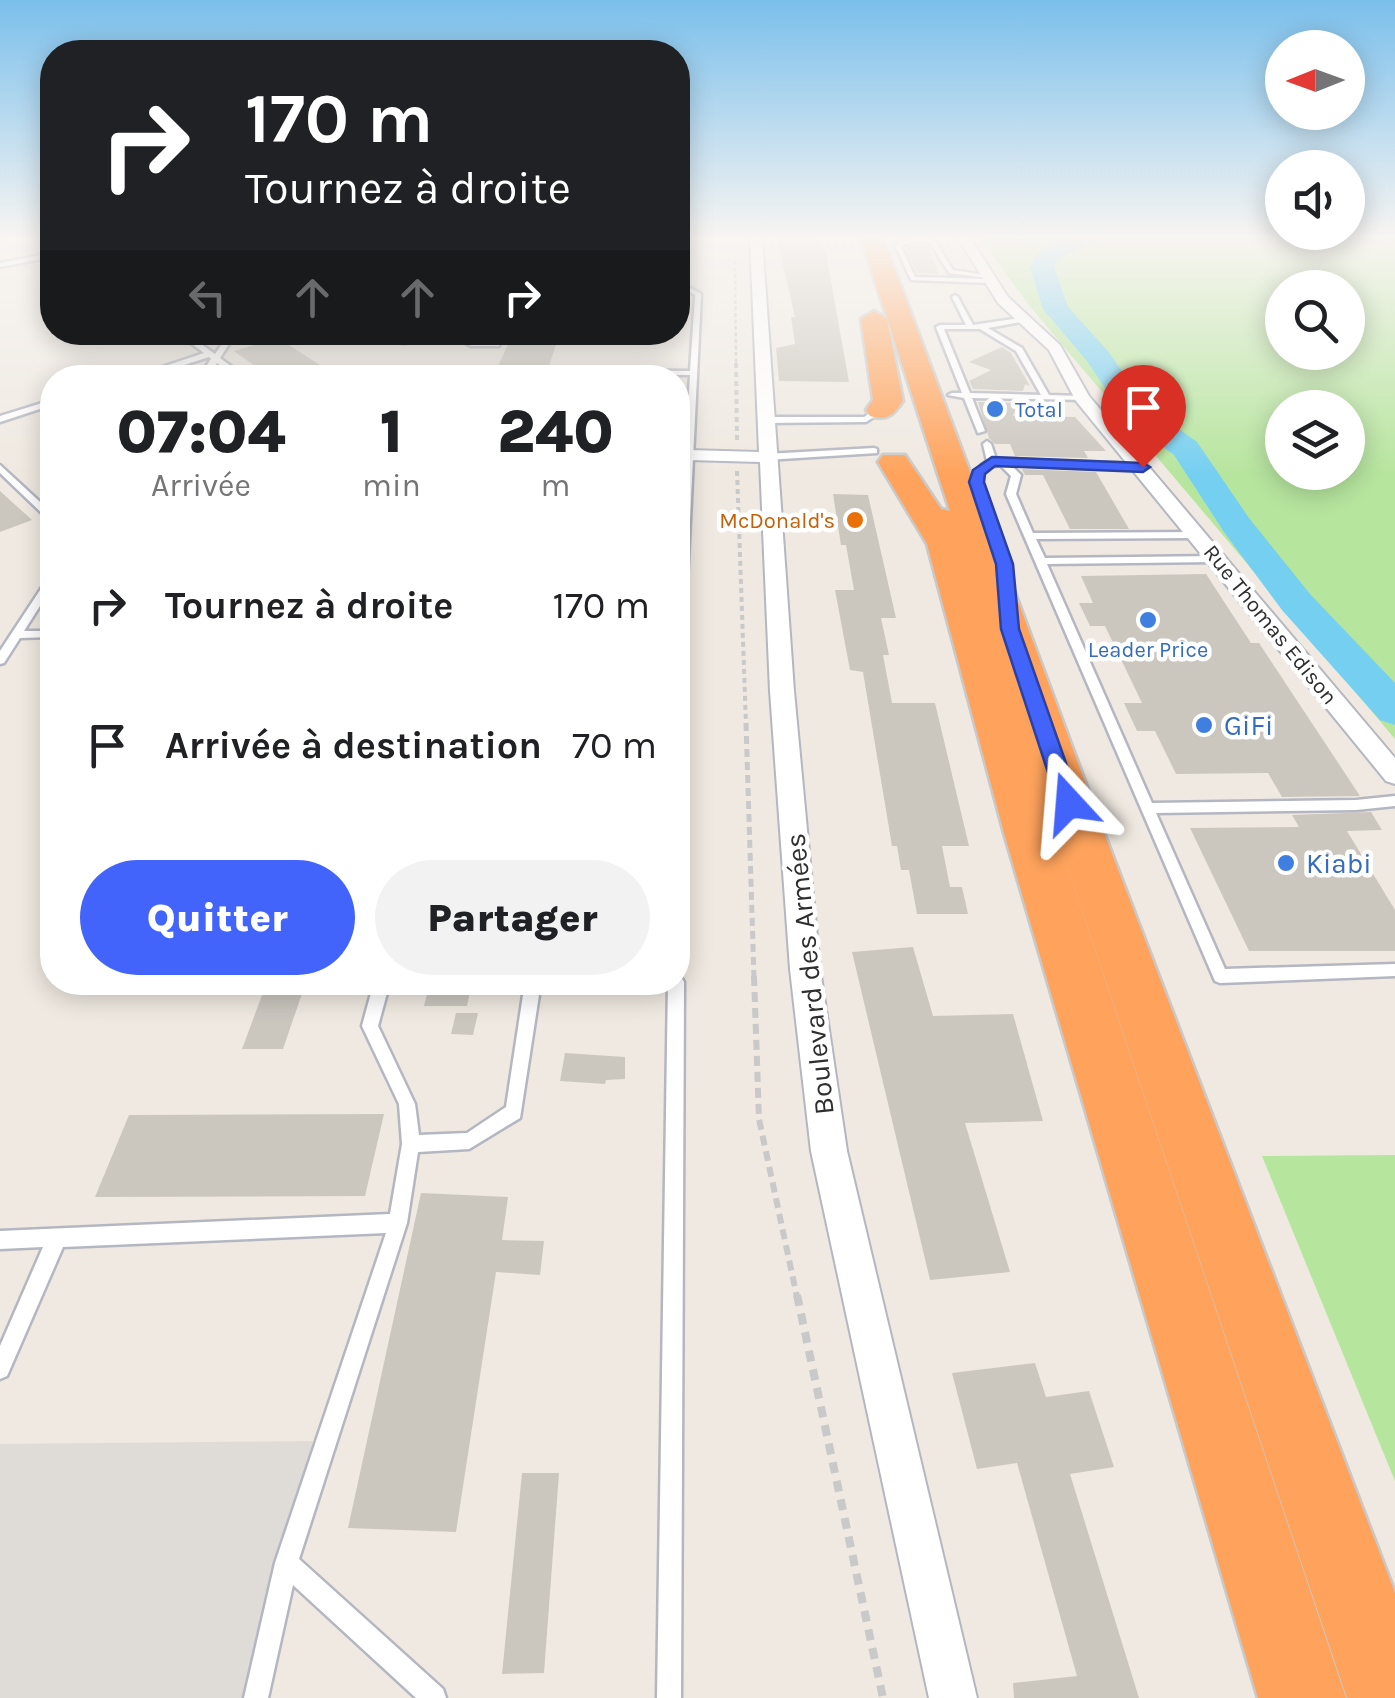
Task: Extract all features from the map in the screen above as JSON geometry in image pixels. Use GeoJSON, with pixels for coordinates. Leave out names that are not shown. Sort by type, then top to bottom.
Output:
{"type":"FeatureCollection","features":[{"type":"Feature","properties":{"kind":"highway"},"geometry":{"type":"LineString","coordinates":[[890,317],[888,402],[875,435],[947,547]]}},
{"type":"Feature","properties":{"kind":"highway"},"geometry":{"type":"LineString","coordinates":[[896,317],[947,547],[1035,852],[1302,1698]]}},
{"type":"Feature","properties":{"kind":"highway"},"geometry":{"type":"LineString","coordinates":[[900,317],[1081,838],[1391,1698]]}},
{"type":"Feature","properties":{"kind":"highway"},"geometry":{"type":"LineString","coordinates":[[905,317],[940,386],[959,396]]}},
{"type":"Feature","properties":{"kind":"highway"},"geometry":{"type":"LineString","coordinates":[[989,453],[976,482],[1004,564],[1010,629]]}},
{"type":"Feature","properties":{"kind":"street","name":"Boulevard des Armées"},"geometry":{"type":"LineString","coordinates":[[753,317],[764,420],[752,456],[805,969],[829,1151],[952,1698]]}},
{"type":"Feature","properties":{"kind":"street","name":"Rue Thomas Edison"},"geometry":{"type":"LineString","coordinates":[[1024,319],[1054,348],[1082,398],[1395,776]]}},
{"type":"Feature","properties":{"kind":"street"},"geometry":{"type":"LineString","coordinates":[[690,455],[752,456]]}},
{"type":"Feature","properties":{"kind":"lane"},"geometry":{"type":"LineString","coordinates":[[690,398],[697,317]]}},
{"type":"Feature","properties":{"kind":"lane"},"geometry":{"type":"LineString","coordinates":[[966,317],[970,325]]}},
{"type":"Feature","properties":{"kind":"lane"},"geometry":{"type":"LineString","coordinates":[[1024,319],[940,327],[959,396],[989,453],[1016,475],[1012,494],[1220,976],[1395,970]]}},
{"type":"Feature","properties":{"kind":"lane"},"geometry":{"type":"LineString","coordinates":[[982,326],[1019,350],[1046,398]]}},
{"type":"Feature","properties":{"kind":"lane"},"geometry":{"type":"LineString","coordinates":[[197,345],[225,365]]}},
{"type":"Feature","properties":{"kind":"lane"},"geometry":{"type":"LineString","coordinates":[[208,365],[222,345]]}},
{"type":"Feature","properties":{"kind":"lane"},"geometry":{"type":"LineString","coordinates":[[180,365],[212,356]]}},
{"type":"Feature","properties":{"kind":"lane"},"geometry":{"type":"LineString","coordinates":[[959,396],[1082,398]]}},
{"type":"Feature","properties":{"kind":"lane"},"geometry":{"type":"LineString","coordinates":[[0,418],[40,406]]}},
{"type":"Feature","properties":{"kind":"lane"},"geometry":{"type":"LineString","coordinates":[[764,420],[875,435]]}},
{"type":"Feature","properties":{"kind":"lane"},"geometry":{"type":"LineString","coordinates":[[752,456],[875,435]]}},
{"type":"Feature","properties":{"kind":"lane"},"geometry":{"type":"LineString","coordinates":[[989,453],[1143,467]]}},
{"type":"Feature","properties":{"kind":"lane"},"geometry":{"type":"LineString","coordinates":[[0,468],[40,506]]}},
{"type":"Feature","properties":{"kind":"lane"},"geometry":{"type":"LineString","coordinates":[[1030,536],[1197,535]]}},
{"type":"Feature","properties":{"kind":"lane"},"geometry":{"type":"LineString","coordinates":[[1041,562],[1217,559]]}},
{"type":"Feature","properties":{"kind":"lane"},"geometry":{"type":"LineString","coordinates":[[0,660],[40,600]]}},
{"type":"Feature","properties":{"kind":"lane"},"geometry":{"type":"LineString","coordinates":[[19,635],[40,634]]}},
{"type":"Feature","properties":{"kind":"lane"},"geometry":{"type":"LineString","coordinates":[[1146,808],[1356,806],[1395,801]]}},
{"type":"Feature","properties":{"kind":"lane"},"geometry":{"type":"LineString","coordinates":[[256,1698],[286,1563],[398,1223],[411,1144],[407,1104],[370,1026],[378,995]]}},
{"type":"Feature","properties":{"kind":"lane"},"geometry":{"type":"LineString","coordinates":[[411,1144],[469,1140],[514,1112],[531,995]]}},
{"type":"Feature","properties":{"kind":"lane"},"geometry":{"type":"LineString","coordinates":[[670,1698],[676,995]]}},
{"type":"Feature","properties":{"kind":"lane"},"geometry":{"type":"LineString","coordinates":[[0,1240],[398,1223]]}},
{"type":"Feature","properties":{"kind":"lane"},"geometry":{"type":"LineString","coordinates":[[0,1369],[57,1238]]}},
{"type":"Feature","properties":{"kind":"lane"},"geometry":{"type":"LineString","coordinates":[[286,1563],[434,1698]]}},
{"type":"Feature","properties":{"kind":"path"},"geometry":{"type":"LineString","coordinates":[[747,317],[752,456],[737,568],[743,622],[759,1119],[883,1698]]}},
{"type":"Feature","properties":{"kind":"green space"},"geometry":{"type":"Polygon","coordinates":[[[1039,317],[1265,317],[1265,370],[1365,370],[1365,317],[1395,317],[1395,739],[1039,317]]]}},
{"type":"Feature","properties":{"kind":"green space"},"geometry":{"type":"Polygon","coordinates":[[[1395,1155],[1395,1481],[1262,1156],[1395,1155]]]}},
{"type":"Feature","properties":{"kind":"shaded area"},"geometry":{"type":"Polygon","coordinates":[[[313,1441],[256,1698],[0,1698],[0,1444],[313,1441]]]}},
{"type":"Feature","properties":{"kind":"building"},"geometry":{"type":"Polygon","coordinates":[[[791,317],[837,317],[849,382],[779,381],[776,348],[795,344],[791,317]]]}},
{"type":"Feature","properties":{"kind":"building"},"geometry":{"type":"Polygon","coordinates":[[[254,345],[289,345],[320,365],[254,365],[234,351],[254,345]]]}},
{"type":"Feature","properties":{"kind":"building"},"geometry":{"type":"Polygon","coordinates":[[[508,345],[556,345],[549,365],[498,365],[508,345]]]}},
{"type":"Feature","properties":{"kind":"building"},"geometry":{"type":"Polygon","coordinates":[[[1002,347],[1011,353],[1030,386],[1025,384],[1023,391],[973,389],[969,381],[991,370],[969,362],[1002,347]]]}},
{"type":"Feature","properties":{"kind":"building"},"geometry":{"type":"Polygon","coordinates":[[[978,402],[1018,403],[1013,416],[1075,417],[1106,451],[1084,451],[1088,458],[1015,456],[1010,444],[995,444],[989,438],[978,402]]]}},
{"type":"Feature","properties":{"kind":"building"},"geometry":{"type":"Polygon","coordinates":[[[1022,469],[1096,472],[1129,529],[1070,529],[1043,475],[1025,475],[1022,469]]]}},
{"type":"Feature","properties":{"kind":"building"},"geometry":{"type":"Polygon","coordinates":[[[0,491],[32,520],[0,532],[0,491]]]}},
{"type":"Feature","properties":{"kind":"building"},"geometry":{"type":"Polygon","coordinates":[[[833,494],[868,495],[896,618],[881,618],[889,655],[883,655],[892,703],[935,703],[969,846],[942,846],[950,887],[962,887],[968,914],[917,914],[909,870],[901,870],[897,846],[892,846],[863,672],[850,670],[835,590],[854,590],[846,545],[841,545],[833,494]]]}},
{"type":"Feature","properties":{"kind":"building"},"geometry":{"type":"Polygon","coordinates":[[[1206,574],[1251,643],[1259,643],[1360,796],[1282,797],[1268,773],[1176,774],[1155,731],[1137,731],[1124,703],[1142,703],[1105,626],[1090,626],[1079,603],[1093,603],[1081,576],[1206,574]]]}},
{"type":"Feature","properties":{"kind":"building","name":"Kiabi"},"geometry":{"type":"Polygon","coordinates":[[[1371,812],[1382,830],[1347,831],[1395,910],[1395,951],[1249,951],[1190,828],[1299,827],[1292,815],[1371,812]]]}},
{"type":"Feature","properties":{"kind":"building"},"geometry":{"type":"Polygon","coordinates":[[[913,947],[933,1016],[1013,1014],[1043,1121],[965,1123],[1010,1272],[930,1280],[852,952],[913,947]]]}},
{"type":"Feature","properties":{"kind":"building"},"geometry":{"type":"Polygon","coordinates":[[[262,995],[302,995],[283,1049],[242,1049],[262,995]]]}},
{"type":"Feature","properties":{"kind":"building"},"geometry":{"type":"Polygon","coordinates":[[[427,995],[469,995],[467,1006],[424,1006],[427,995]]]}},
{"type":"Feature","properties":{"kind":"building"},"geometry":{"type":"Polygon","coordinates":[[[456,1013],[478,1013],[473,1035],[451,1034],[456,1013]]]}},
{"type":"Feature","properties":{"kind":"building"},"geometry":{"type":"Polygon","coordinates":[[[565,1053],[625,1057],[625,1079],[606,1080],[605,1084],[560,1081],[565,1053]]]}},
{"type":"Feature","properties":{"kind":"building"},"geometry":{"type":"Polygon","coordinates":[[[384,1114],[365,1196],[95,1197],[129,1115],[384,1114]]]}},
{"type":"Feature","properties":{"kind":"building"},"geometry":{"type":"Polygon","coordinates":[[[421,1193],[508,1197],[502,1240],[544,1241],[540,1275],[496,1272],[456,1532],[348,1528],[421,1193]]]}},
{"type":"Feature","properties":{"kind":"building"},"geometry":{"type":"Polygon","coordinates":[[[1035,1363],[1046,1397],[1089,1391],[1114,1467],[1070,1474],[1139,1698],[1014,1698],[1013,1683],[1077,1676],[1017,1463],[977,1469],[952,1373],[1035,1363]]]}},
{"type":"Feature","properties":{"kind":"building"},"geometry":{"type":"Polygon","coordinates":[[[522,1473],[559,1473],[544,1673],[502,1674],[522,1473]]]}},
{"type":"Feature","properties":{"kind":"waterway"},"geometry":{"type":"LineString","coordinates":[[1063,317],[1097,356],[1136,412],[1186,449],[1236,525],[1296,602],[1395,710]]}},
{"type":"Feature","properties":{"kind":"place","name":"Total"},"geometry":{"type":"Point","coordinates":[995,409]}},
{"type":"Feature","properties":{"kind":"place","name":"McDonald's"},"geometry":{"type":"Point","coordinates":[855,520]}},
{"type":"Feature","properties":{"kind":"place","name":"Leader Price"},"geometry":{"type":"Point","coordinates":[1148,620]}},
{"type":"Feature","properties":{"kind":"place","name":"GiFi"},"geometry":{"type":"Point","coordinates":[1204,725]}},
{"type":"Feature","properties":{"kind":"place","name":"Kiabi"},"geometry":{"type":"Point","coordinates":[1286,863]}},
{"type":"Feature","properties":{"kind":"route"},"geometry":{"type":"LineString","coordinates":[[1069,803],[1010,629],[1004,564],[976,482],[984,465],[992,462],[1143,467]]}}]}
